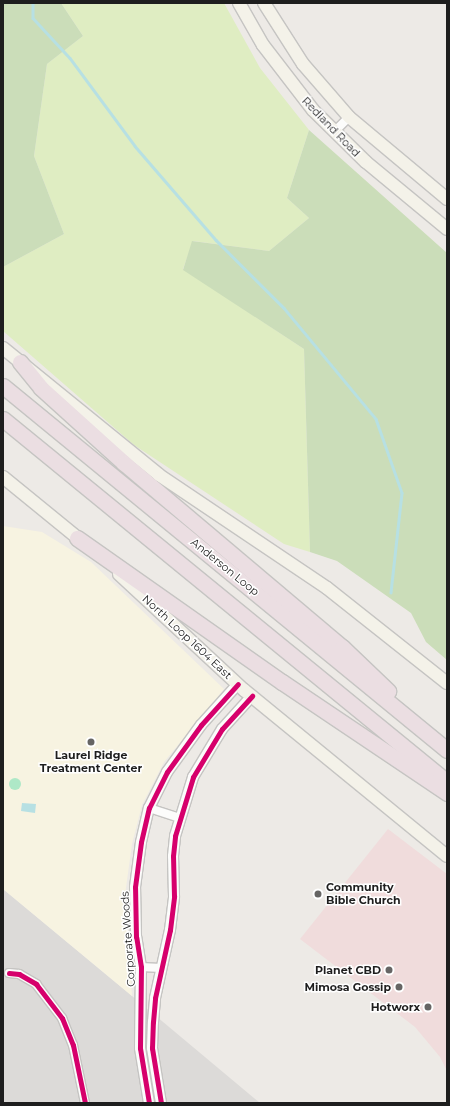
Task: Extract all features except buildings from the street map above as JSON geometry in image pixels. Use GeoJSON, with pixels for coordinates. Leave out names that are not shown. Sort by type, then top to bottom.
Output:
{"type":"FeatureCollection","features":[{"type":"Feature","properties":{"kind":"highway"},"geometry":{"type":"LineString","coordinates":[[20,362],[41,388],[124,463],[342,647],[447,744]]}},
{"type":"Feature","properties":{"kind":"highway","name":"Anderson Loop"},"geometry":{"type":"LineString","coordinates":[[3,386],[447,750]]}},
{"type":"Feature","properties":{"kind":"highway"},"geometry":{"type":"LineString","coordinates":[[3,419],[447,782]]}},
{"type":"Feature","properties":{"kind":"highway"},"geometry":{"type":"LineString","coordinates":[[77,538],[282,682],[447,793]]}},
{"type":"Feature","properties":{"kind":"main road","name":"Redland Road"},"geometry":{"type":"LineString","coordinates":[[240,3],[263,45],[291,84],[334,132],[366,162],[447,229]]}},
{"type":"Feature","properties":{"kind":"main road","name":"Redland Road"},"geometry":{"type":"LineString","coordinates":[[264,3],[303,64],[349,117],[447,199]]}},
{"type":"Feature","properties":{"kind":"main road"},"geometry":{"type":"LineString","coordinates":[[3,348],[159,475],[327,588],[447,684]]}},
{"type":"Feature","properties":{"kind":"main road","name":"North Loop 1604 East"},"geometry":{"type":"LineString","coordinates":[[3,477],[77,538],[252,696],[447,856]]}},
{"type":"Feature","properties":{"kind":"street"},"geometry":{"type":"LineString","coordinates":[[334,132],[349,117]]}},
{"type":"Feature","properties":{"kind":"street","name":"Corporate Woods"},"geometry":{"type":"LineString","coordinates":[[149,1103],[140,1048],[141,967],[136,937],[134,886],[149,808],[167,772],[183,747],[238,684]]}},
{"type":"Feature","properties":{"kind":"street"},"geometry":{"type":"LineString","coordinates":[[161,1103],[152,1048],[155,998],[174,896],[173,856],[179,818],[193,777],[206,755],[222,729],[252,696]]}},
{"type":"Feature","properties":{"kind":"street"},"geometry":{"type":"LineString","coordinates":[[149,808],[179,818]]}},
{"type":"Feature","properties":{"kind":"street"},"geometry":{"type":"LineString","coordinates":[[141,967],[161,968]]}},
{"type":"Feature","properties":{"kind":"street"},"geometry":{"type":"LineString","coordinates":[[9,973],[19,974],[36,984],[62,1018],[73,1045],[85,1103]]}},
{"type":"Feature","properties":{"kind":"shaded area","name":"Laurel Ridge Treatment Center"},"geometry":{"type":"Polygon","coordinates":[[[3,526],[42,532],[91,562],[224,689],[164,762],[142,805],[132,844],[125,895],[132,996],[3,889],[3,526]]]}},
{"type":"Feature","properties":{"kind":"shaded area"},"geometry":{"type":"Polygon","coordinates":[[[388,829],[447,874],[447,1071],[440,1057],[415,1027],[300,939],[388,829]]]}},
{"type":"Feature","properties":{"kind":"shaded area"},"geometry":{"type":"Polygon","coordinates":[[[3,889],[132,996],[260,1103],[3,1103],[3,889]]]}},
{"type":"Feature","properties":{"kind":"green space"},"geometry":{"type":"Polygon","coordinates":[[[3,3],[61,3],[83,36],[47,64],[34,156],[64,234],[3,267],[3,3]]]}},
{"type":"Feature","properties":{"kind":"green space"},"geometry":{"type":"Polygon","coordinates":[[[61,3],[224,3],[260,68],[309,130],[287,198],[309,218],[269,251],[193,241],[183,269],[304,349],[310,552],[284,544],[134,445],[3,331],[3,267],[64,234],[34,156],[47,64],[83,36],[61,3]]]}},
{"type":"Feature","properties":{"kind":"green space"},"geometry":{"type":"Polygon","coordinates":[[[309,130],[447,253],[447,660],[426,642],[411,613],[337,561],[310,552],[304,349],[183,270],[192,241],[269,251],[309,218],[287,198],[309,130]]]}},
{"type":"Feature","properties":{"kind":"green space"},"geometry":{"type":"Polygon","coordinates":[[[13,778],[17,778],[21,784],[17,790],[13,790],[9,786],[9,782],[13,778]]]}},
{"type":"Feature","properties":{"kind":"water"},"geometry":{"type":"Polygon","coordinates":[[[22,803],[36,804],[35,813],[21,811],[22,803]]]}},
{"type":"Feature","properties":{"kind":"waterway"},"geometry":{"type":"LineString","coordinates":[[33,3],[33,18],[70,58],[135,146],[216,240],[284,308],[376,419],[402,493],[391,592]]}},
{"type":"Feature","properties":{"kind":"cycle path"},"geometry":{"type":"LineString","coordinates":[[149,1103],[140,1048],[141,967],[136,937],[135,887],[141,842],[149,808],[167,772],[201,725],[238,684]]}},
{"type":"Feature","properties":{"kind":"cycle path"},"geometry":{"type":"LineString","coordinates":[[161,1103],[152,1048],[153,1022],[155,998],[170,930],[174,896],[173,856],[175,836],[193,777],[222,729],[252,696]]}},
{"type":"Feature","properties":{"kind":"cycle path"},"geometry":{"type":"LineString","coordinates":[[9,973],[19,974],[36,984],[62,1018],[73,1045],[85,1103]]}},
{"type":"Feature","properties":{"kind":"place","name":"Laurel Ridge Treatment Center"},"geometry":{"type":"Point","coordinates":[91,742]}},
{"type":"Feature","properties":{"kind":"place","name":"Community Bible Church"},"geometry":{"type":"Point","coordinates":[318,894]}},
{"type":"Feature","properties":{"kind":"place","name":"Planet CBD"},"geometry":{"type":"Point","coordinates":[389,970]}},
{"type":"Feature","properties":{"kind":"place","name":"Mimosa Gossip"},"geometry":{"type":"Point","coordinates":[399,987]}},
{"type":"Feature","properties":{"kind":"place","name":"Hotworx"},"geometry":{"type":"Point","coordinates":[428,1007]}}]}
